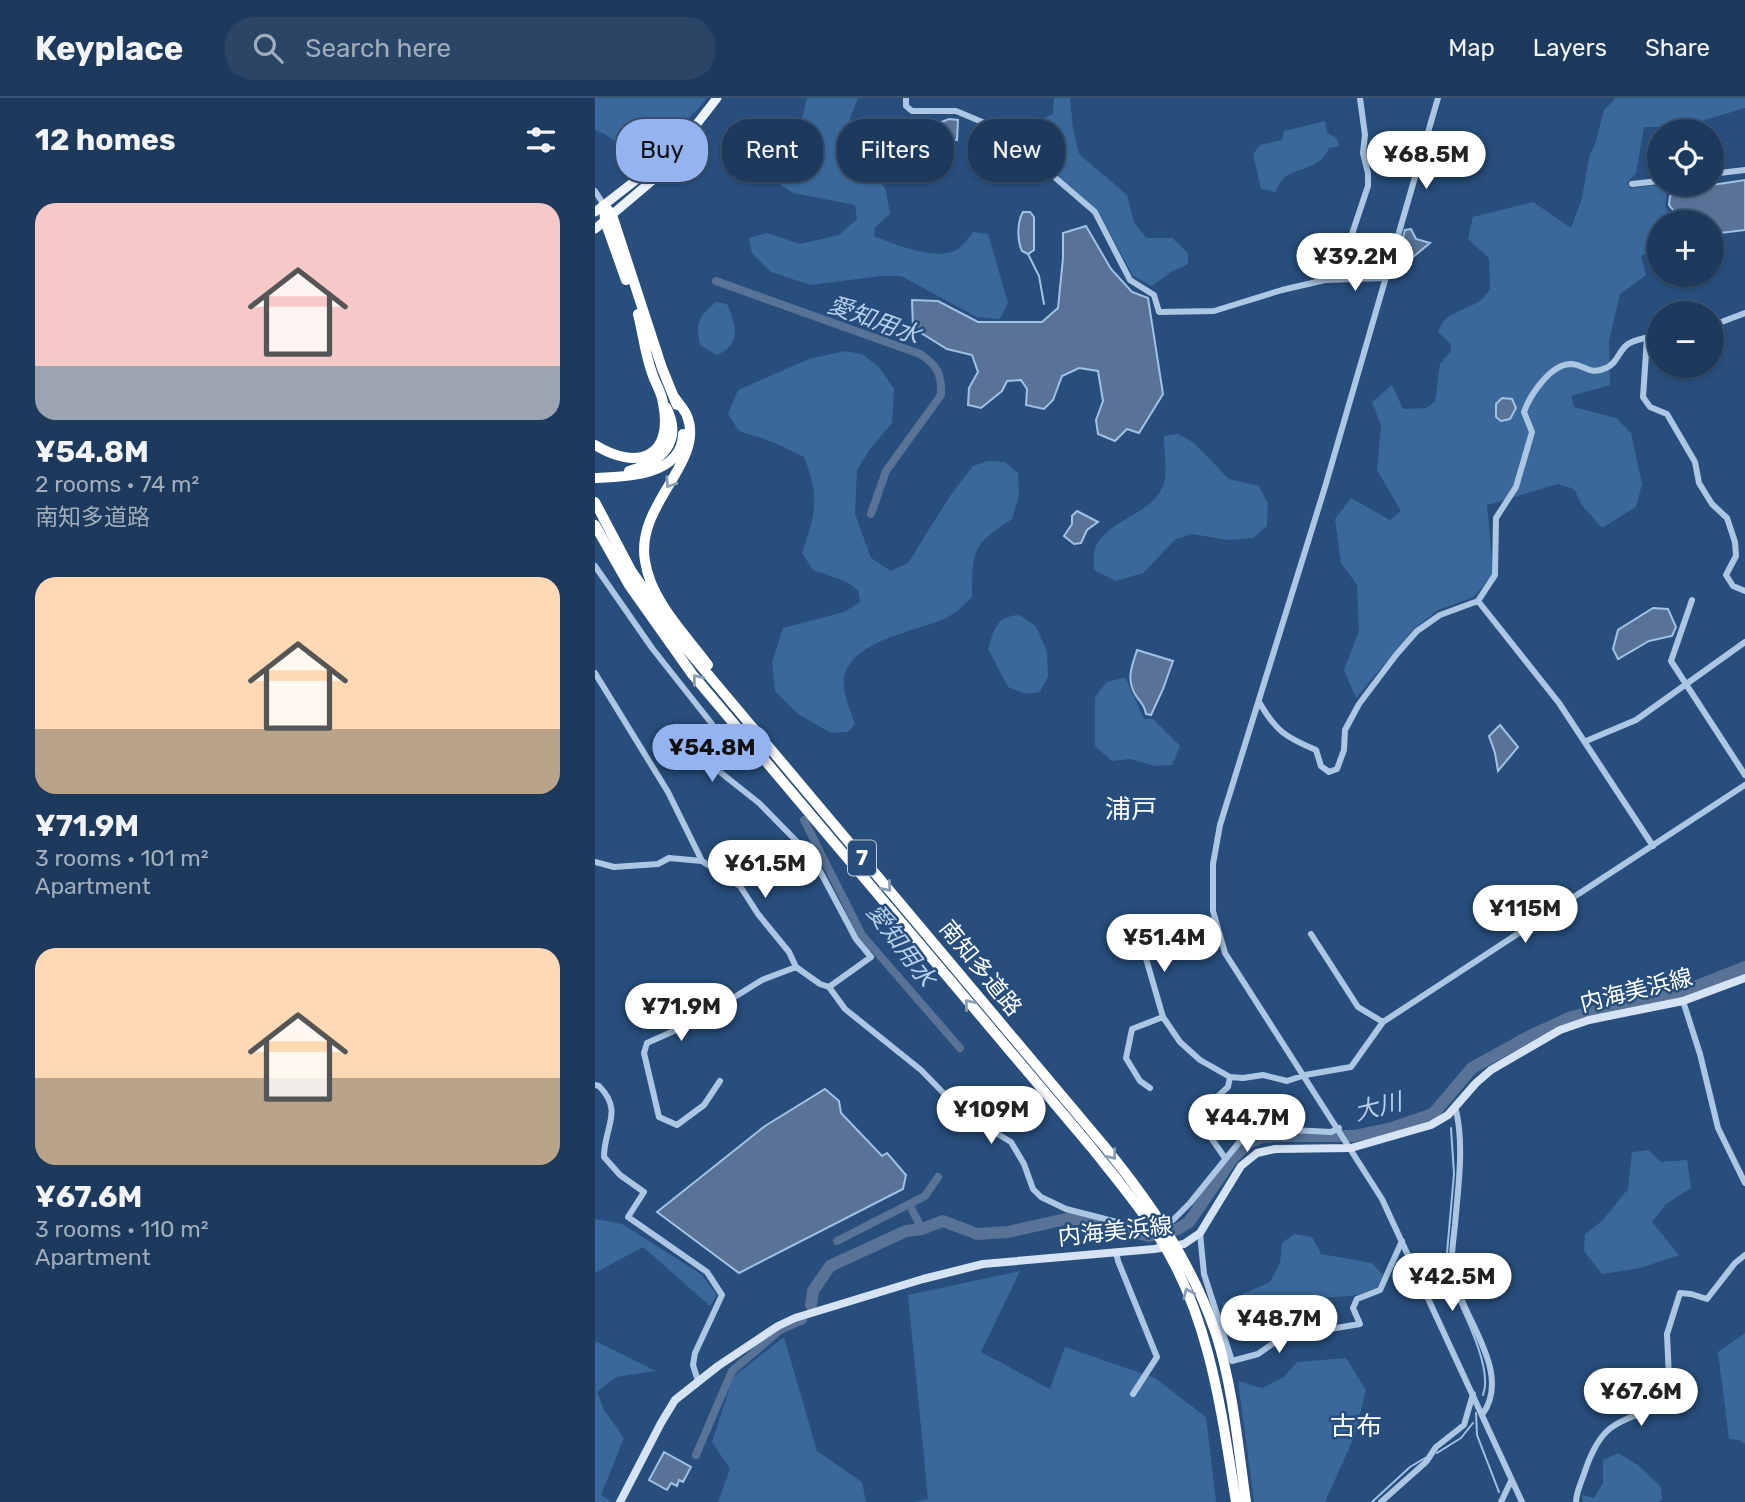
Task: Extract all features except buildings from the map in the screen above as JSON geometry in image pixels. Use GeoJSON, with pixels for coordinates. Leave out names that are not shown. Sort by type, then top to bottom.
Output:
{"type":"FeatureCollection","features":[{"type":"Feature","properties":{"kind":"highway"},"geometry":{"type":"LineString","coordinates":[[599,208],[609,218],[639,315],[651,371],[669,400],[688,416],[688,446],[679,470],[651,513],[644,542],[644,559],[649,580],[659,600],[741,709],[743,719]]}},
{"type":"Feature","properties":{"kind":"highway"},"geometry":{"type":"LineString","coordinates":[[595,445],[610,454],[628,459],[650,455],[656,449],[664,429],[669,400]]}},
{"type":"Feature","properties":{"kind":"highway"},"geometry":{"type":"LineString","coordinates":[[598,476],[632,471],[664,454],[673,426],[669,400]]}},
{"type":"Feature","properties":{"kind":"highway","name":"南知多道路"},"geometry":{"type":"LineString","coordinates":[[595,502],[632,572],[658,610],[743,719],[917,922],[1143,1204],[1160,1239],[1178,1259],[1206,1308],[1219,1347],[1231,1403],[1246,1502]]}},
{"type":"Feature","properties":{"kind":"highway","name":"南知多道路"},"geometry":{"type":"LineString","coordinates":[[595,525],[649,614],[692,674],[1091,1147],[1143,1204]]}},
{"type":"Feature","properties":{"kind":"highway"},"geometry":{"type":"LineString","coordinates":[[595,536],[603,551],[611,555]]}},
{"type":"Feature","properties":{"kind":"highway","name":"南知多道路"},"geometry":{"type":"LineString","coordinates":[[1178,1259],[1214,1370],[1236,1502]]}},
{"type":"Feature","properties":{"kind":"main road"},"geometry":{"type":"LineString","coordinates":[[701,119],[717,98]]}},
{"type":"Feature","properties":{"kind":"main road"},"geometry":{"type":"LineString","coordinates":[[599,208],[633,182]]}},
{"type":"Feature","properties":{"kind":"main road"},"geometry":{"type":"LineString","coordinates":[[595,229],[651,182]]}},
{"type":"Feature","properties":{"kind":"main road","name":"内海美浜線"},"geometry":{"type":"LineString","coordinates":[[621,1502],[675,1400],[778,1326],[815,1310],[983,1264],[1184,1244],[1200,1233],[1241,1166],[1257,1153],[1275,1149],[1350,1145],[1431,1125],[1442,1119],[1491,1070],[1560,1030],[1589,1020],[1683,1001],[1745,978]]}},
{"type":"Feature","properties":{"kind":"street"},"geometry":{"type":"LineString","coordinates":[[906,98],[906,106],[912,111],[956,111],[999,129],[1095,212],[1130,280],[1154,295],[1159,312],[1214,311],[1325,280],[1385,278]]}},
{"type":"Feature","properties":{"kind":"street"},"geometry":{"type":"LineString","coordinates":[[1325,280],[1349,243],[1369,186],[1369,173],[1363,153],[1365,135],[1360,98]]}},
{"type":"Feature","properties":{"kind":"street"},"geometry":{"type":"LineString","coordinates":[[1438,98],[1217,840],[1213,864],[1213,911],[1225,953],[1382,1199],[1523,1502]]}},
{"type":"Feature","properties":{"kind":"street"},"geometry":{"type":"LineString","coordinates":[[1724,172],[1745,170]]}},
{"type":"Feature","properties":{"kind":"street"},"geometry":{"type":"LineString","coordinates":[[1632,184],[1647,182]]}},
{"type":"Feature","properties":{"kind":"street"},"geometry":{"type":"LineString","coordinates":[[595,191],[599,208]]}},
{"type":"Feature","properties":{"kind":"street"},"geometry":{"type":"LineString","coordinates":[[1724,321],[1745,313]]}},
{"type":"Feature","properties":{"kind":"street"},"geometry":{"type":"LineString","coordinates":[[1259,702],[1273,725],[1292,740],[1316,750],[1321,766],[1329,772],[1337,769],[1344,750],[1345,730],[1359,704],[1396,655],[1417,631],[1440,615],[1478,601],[1496,575],[1496,518],[1516,487],[1530,438],[1531,426],[1524,412],[1529,397],[1558,366],[1573,364],[1590,371],[1601,370],[1613,365],[1627,345],[1647,338],[1643,397],[1650,407],[1667,414],[1695,462],[1699,483],[1712,504],[1727,518],[1735,542],[1736,556],[1726,575],[1733,586],[1745,591]]}},
{"type":"Feature","properties":{"kind":"street"},"geometry":{"type":"LineString","coordinates":[[595,566],[652,648],[712,724],[712,732],[700,748],[701,755],[759,803],[813,858],[856,939],[871,957],[829,987]]}},
{"type":"Feature","properties":{"kind":"street"},"geometry":{"type":"LineString","coordinates":[[1692,600],[1671,660],[1745,775]]}},
{"type":"Feature","properties":{"kind":"street"},"geometry":{"type":"LineString","coordinates":[[1478,601],[1559,703],[1653,846]]}},
{"type":"Feature","properties":{"kind":"street"},"geometry":{"type":"LineString","coordinates":[[1586,741],[1636,720],[1745,642]]}},
{"type":"Feature","properties":{"kind":"street"},"geometry":{"type":"LineString","coordinates":[[595,673],[668,792],[702,861]]}},
{"type":"Feature","properties":{"kind":"street"},"geometry":{"type":"LineString","coordinates":[[1140,938],[1163,1017],[1180,1042],[1200,1060],[1230,1077],[1243,1078],[1263,1074],[1287,1082],[1305,1075],[1350,1067],[1383,1022],[1745,785]]}},
{"type":"Feature","properties":{"kind":"street"},"geometry":{"type":"LineString","coordinates":[[595,862],[614,867],[658,864],[669,858],[702,861],[740,886],[758,914],[789,952],[796,967],[829,987],[845,1009],[921,1070],[963,1113],[1011,1142],[1024,1164],[1033,1189],[1041,1197],[1066,1209],[1144,1229],[1159,1228],[1173,1220],[1190,1203],[1241,1140],[1272,1129],[1331,1132],[1340,1130]]}},
{"type":"Feature","properties":{"kind":"street"},"geometry":{"type":"LineString","coordinates":[[1311,934],[1357,1007],[1383,1022]]}},
{"type":"Feature","properties":{"kind":"street"},"geometry":{"type":"LineString","coordinates":[[720,1081],[704,1105],[677,1125],[659,1118],[644,1053],[647,1043],[697,1021],[762,980],[796,967]]}},
{"type":"Feature","properties":{"kind":"street"},"geometry":{"type":"LineString","coordinates":[[1683,1001],[1700,1054],[1718,1128],[1745,1183]]}},
{"type":"Feature","properties":{"kind":"street"},"geometry":{"type":"LineString","coordinates":[[1150,1088],[1140,1081],[1126,1058],[1132,1029],[1163,1017]]}},
{"type":"Feature","properties":{"kind":"street"},"geometry":{"type":"LineString","coordinates":[[1225,1158],[1196,1116],[1228,1087],[1230,1077]]}},
{"type":"Feature","properties":{"kind":"street"},"geometry":{"type":"LineString","coordinates":[[595,1086],[599,1086],[608,1095],[614,1115],[604,1142],[604,1157],[620,1175],[645,1192],[628,1217],[706,1272],[722,1295],[695,1353],[693,1365],[698,1381]]}},
{"type":"Feature","properties":{"kind":"street"},"geometry":{"type":"LineString","coordinates":[[1455,1106],[1460,1169],[1451,1262],[1455,1282],[1492,1371],[1489,1406],[1482,1415]]}},
{"type":"Feature","properties":{"kind":"street"},"geometry":{"type":"LineString","coordinates":[[1200,1233],[1204,1274],[1232,1361],[1258,1354],[1282,1337],[1360,1324],[1353,1308],[1357,1299],[1380,1290],[1402,1241]]}},
{"type":"Feature","properties":{"kind":"street"},"geometry":{"type":"LineString","coordinates":[[1117,1252],[1118,1261],[1157,1357],[1133,1394]]}},
{"type":"Feature","properties":{"kind":"street"},"geometry":{"type":"LineString","coordinates":[[1576,1502],[1590,1455],[1601,1436],[1616,1422],[1654,1409],[1669,1378],[1667,1334],[1680,1293],[1707,1299],[1735,1263],[1745,1255]]}},
{"type":"Feature","properties":{"kind":"street"},"geometry":{"type":"LineString","coordinates":[[1381,1502],[1426,1462],[1436,1447],[1465,1425],[1473,1394]]}},
{"type":"Feature","properties":{"kind":"street"},"geometry":{"type":"LineString","coordinates":[[1501,1502],[1511,1481]]}},
{"type":"Feature","properties":{"kind":"shaded area"},"geometry":{"type":"Polygon","coordinates":[[[595,98],[707,98],[688,119],[616,119],[616,142],[595,130],[595,98]]]}},
{"type":"Feature","properties":{"kind":"shaded area"},"geometry":{"type":"Polygon","coordinates":[[[807,98],[858,98],[850,119],[837,119],[837,182],[881,182],[886,191],[890,214],[875,227],[874,236],[892,243],[935,254],[957,250],[973,232],[988,234],[1008,303],[1000,319],[977,317],[901,276],[810,285],[771,272],[752,253],[749,238],[767,233],[800,244],[839,235],[857,219],[855,205],[793,193],[776,182],[823,182],[823,119],[802,119],[807,98]]]}},
{"type":"Feature","properties":{"kind":"shaded area"},"geometry":{"type":"Polygon","coordinates":[[[1054,98],[1070,98],[1079,154],[1127,195],[1134,222],[1146,238],[1172,238],[1188,253],[1188,264],[1152,286],[1133,276],[1098,211],[1065,182],[1065,119],[1042,119],[1053,114],[1054,98]]]}},
{"type":"Feature","properties":{"kind":"shaded area"},"geometry":{"type":"Polygon","coordinates":[[[1616,98],[1745,98],[1745,108],[1709,119],[1647,119],[1636,173],[1627,183],[1631,188],[1647,186],[1647,196],[1666,196],[1667,210],[1647,210],[1647,253],[1641,256],[1646,275],[1620,294],[1609,341],[1610,385],[1571,396],[1574,407],[1616,418],[1631,433],[1642,484],[1636,507],[1602,528],[1581,504],[1574,489],[1558,484],[1487,505],[1493,574],[1474,597],[1438,610],[1415,628],[1356,698],[1344,670],[1359,631],[1357,585],[1341,563],[1335,519],[1351,498],[1390,520],[1401,511],[1377,470],[1381,425],[1372,402],[1392,385],[1403,409],[1426,408],[1435,402],[1440,364],[1451,351],[1450,343],[1438,332],[1441,325],[1449,316],[1479,301],[1490,290],[1489,258],[1468,239],[1473,217],[1533,202],[1571,228],[1582,198],[1589,157],[1604,110],[1616,98]]]}},
{"type":"Feature","properties":{"kind":"shaded area"},"geometry":{"type":"Polygon","coordinates":[[[954,120],[958,120],[957,140],[954,140],[954,120]]]}},
{"type":"Feature","properties":{"kind":"shaded area"},"geometry":{"type":"Polygon","coordinates":[[[1325,121],[1327,133],[1337,138],[1339,146],[1329,148],[1316,164],[1285,177],[1275,192],[1261,189],[1253,154],[1260,145],[1282,140],[1284,131],[1325,121]]]}},
{"type":"Feature","properties":{"kind":"shaded area"},"geometry":{"type":"Polygon","coordinates":[[[1745,180],[1745,230],[1724,233],[1724,210],[1673,210],[1669,205],[1670,196],[1724,196],[1724,183],[1745,180]]]}},
{"type":"Feature","properties":{"kind":"shaded area"},"geometry":{"type":"Polygon","coordinates":[[[1023,212],[1030,212],[1034,217],[1034,250],[1028,254],[1020,247],[1019,226],[1023,212]]]}},
{"type":"Feature","properties":{"kind":"shaded area"},"geometry":{"type":"Polygon","coordinates":[[[1086,226],[1111,269],[1132,292],[1148,298],[1163,394],[1139,433],[1127,429],[1115,441],[1098,434],[1096,420],[1103,401],[1098,371],[1079,368],[1062,376],[1053,400],[1044,409],[1026,405],[1027,389],[1021,380],[1007,381],[1002,391],[981,408],[968,405],[969,388],[978,372],[972,355],[947,349],[913,328],[912,300],[938,301],[978,322],[1042,322],[1058,308],[1063,233],[1086,226]]]}},
{"type":"Feature","properties":{"kind":"shaded area"},"geometry":{"type":"Polygon","coordinates":[[[1411,229],[1416,239],[1430,243],[1401,267],[1395,265],[1405,230],[1411,229]]]}},
{"type":"Feature","properties":{"kind":"shaded area"},"geometry":{"type":"Polygon","coordinates":[[[716,302],[727,304],[735,333],[730,345],[717,355],[700,345],[698,331],[702,316],[716,302]]]}},
{"type":"Feature","properties":{"kind":"shaded area"},"geometry":{"type":"Polygon","coordinates":[[[844,351],[862,354],[879,367],[894,389],[892,423],[870,449],[857,470],[855,514],[871,558],[891,571],[908,563],[950,496],[973,466],[988,461],[1005,462],[1018,473],[1019,495],[1012,519],[989,536],[977,551],[974,559],[972,597],[969,600],[946,618],[883,640],[854,659],[846,671],[844,687],[855,724],[848,732],[831,733],[798,714],[775,691],[772,662],[783,628],[844,612],[860,602],[858,590],[847,582],[813,570],[802,553],[814,505],[812,484],[804,457],[773,442],[739,431],[728,414],[738,390],[809,359],[844,351]]]}},
{"type":"Feature","properties":{"kind":"shaded area"},"geometry":{"type":"Polygon","coordinates":[[[1502,398],[1512,399],[1516,408],[1510,419],[1501,421],[1496,417],[1496,404],[1502,398]]]}},
{"type":"Feature","properties":{"kind":"shaded area"},"geometry":{"type":"Polygon","coordinates":[[[1178,434],[1193,442],[1229,479],[1259,486],[1268,504],[1267,526],[1253,538],[1229,540],[1192,534],[1176,539],[1143,573],[1116,581],[1094,570],[1094,550],[1100,539],[1158,495],[1165,474],[1164,436],[1178,434]]]}},
{"type":"Feature","properties":{"kind":"shaded area"},"geometry":{"type":"Polygon","coordinates":[[[1077,511],[1098,522],[1087,530],[1081,543],[1074,544],[1064,536],[1072,524],[1072,516],[1077,511]]]}},
{"type":"Feature","properties":{"kind":"shaded area"},"geometry":{"type":"Polygon","coordinates":[[[1653,608],[1668,609],[1676,627],[1672,636],[1649,641],[1618,659],[1613,649],[1618,630],[1653,608]]]}},
{"type":"Feature","properties":{"kind":"shaded area"},"geometry":{"type":"Polygon","coordinates":[[[1019,615],[1036,626],[1047,652],[1048,677],[1040,692],[1026,694],[1008,687],[988,649],[1000,621],[1019,615]]]}},
{"type":"Feature","properties":{"kind":"shaded area"},"geometry":{"type":"Polygon","coordinates":[[[1137,650],[1173,661],[1151,715],[1146,714],[1132,688],[1131,672],[1137,650]]]}},
{"type":"Feature","properties":{"kind":"shaded area"},"geometry":{"type":"Polygon","coordinates":[[[1125,677],[1144,719],[1153,719],[1180,746],[1172,765],[1156,766],[1130,759],[1112,761],[1095,746],[1095,697],[1107,682],[1125,677]]]}},
{"type":"Feature","properties":{"kind":"shaded area"},"geometry":{"type":"Polygon","coordinates":[[[1500,725],[1518,747],[1498,771],[1489,736],[1500,725]]]}},
{"type":"Feature","properties":{"kind":"shaded area"},"geometry":{"type":"Polygon","coordinates":[[[825,1089],[839,1101],[841,1113],[882,1156],[887,1153],[906,1175],[903,1189],[739,1273],[657,1212],[765,1126],[825,1089]]]}},
{"type":"Feature","properties":{"kind":"shaded area"},"geometry":{"type":"Polygon","coordinates":[[[1649,1150],[1661,1162],[1687,1160],[1691,1188],[1666,1204],[1652,1222],[1679,1255],[1641,1268],[1602,1274],[1584,1251],[1585,1234],[1602,1221],[1628,1189],[1632,1152],[1649,1150]]]}},
{"type":"Feature","properties":{"kind":"shaded area"},"geometry":{"type":"Polygon","coordinates":[[[595,1219],[622,1224],[701,1274],[717,1295],[710,1306],[643,1247],[595,1273],[595,1219]]]}},
{"type":"Feature","properties":{"kind":"shaded area"},"geometry":{"type":"Polygon","coordinates":[[[1294,1234],[1312,1237],[1321,1254],[1372,1263],[1383,1275],[1377,1288],[1358,1295],[1325,1298],[1308,1307],[1250,1326],[1242,1317],[1226,1318],[1222,1303],[1270,1282],[1280,1263],[1282,1243],[1294,1234]]]}},
{"type":"Feature","properties":{"kind":"shaded area"},"geometry":{"type":"Polygon","coordinates":[[[1020,1271],[981,1352],[1050,1389],[1065,1347],[1155,1378],[1206,1417],[1216,1502],[914,1502],[928,1499],[908,1295],[1020,1271]]]}},
{"type":"Feature","properties":{"kind":"shaded area"},"geometry":{"type":"Polygon","coordinates":[[[1745,1333],[1745,1444],[1729,1439],[1718,1352],[1745,1333]]]}},
{"type":"Feature","properties":{"kind":"shaded area"},"geometry":{"type":"Polygon","coordinates":[[[784,1337],[817,1451],[862,1482],[866,1502],[718,1502],[730,1469],[712,1442],[733,1377],[784,1337]]]}},
{"type":"Feature","properties":{"kind":"shaded area"},"geometry":{"type":"Polygon","coordinates":[[[595,1341],[656,1371],[616,1377],[597,1392],[604,1410],[624,1438],[601,1495],[611,1502],[595,1502],[595,1341]]]}},
{"type":"Feature","properties":{"kind":"shaded area"},"geometry":{"type":"Polygon","coordinates":[[[1346,1358],[1366,1390],[1355,1435],[1325,1502],[1254,1502],[1238,1381],[1262,1388],[1284,1377],[1297,1362],[1346,1358]]]}},
{"type":"Feature","properties":{"kind":"shaded area"},"geometry":{"type":"Polygon","coordinates":[[[664,1452],[691,1467],[683,1482],[679,1480],[677,1486],[671,1483],[667,1490],[649,1480],[664,1452]]]}},
{"type":"Feature","properties":{"kind":"shaded area"},"geometry":{"type":"Polygon","coordinates":[[[1618,1453],[1638,1465],[1661,1487],[1662,1498],[1659,1502],[1583,1502],[1582,1495],[1594,1498],[1603,1483],[1603,1460],[1618,1453]]]}},
{"type":"Feature","properties":{"kind":"waterway"},"geometry":{"type":"LineString","coordinates":[[1028,254],[1039,276],[1044,304]]}},
{"type":"Feature","properties":{"kind":"waterway","name":"愛知用水"},"geometry":{"type":"LineString","coordinates":[[716,281],[920,354],[934,366],[941,381],[941,395],[886,471],[871,514]]}},
{"type":"Feature","properties":{"kind":"waterway","name":"愛知用水"},"geometry":{"type":"LineString","coordinates":[[804,820],[862,935],[960,1048]]}},
{"type":"Feature","properties":{"kind":"waterway","name":"大川"},"geometry":{"type":"LineString","coordinates":[[811,1305],[813,1291],[830,1266],[906,1231],[922,1229],[943,1221],[977,1234],[1008,1232],[1066,1219],[1086,1220],[1149,1236],[1178,1229],[1189,1222],[1232,1159],[1248,1143],[1262,1137],[1354,1136],[1392,1128],[1433,1114],[1472,1068],[1530,1036],[1571,1017],[1684,991],[1745,967]]}},
{"type":"Feature","properties":{"kind":"waterway"},"geometry":{"type":"LineString","coordinates":[[1451,1128],[1454,1174],[1446,1264],[1448,1278],[1480,1353],[1484,1369],[1483,1395]]}},
{"type":"Feature","properties":{"kind":"waterway","name":"愛知用水"},"geometry":{"type":"LineString","coordinates":[[837,1241],[925,1196],[938,1177]]}},
{"type":"Feature","properties":{"kind":"waterway","name":"愛知用水"},"geometry":{"type":"LineString","coordinates":[[909,1204],[922,1229]]}},
{"type":"Feature","properties":{"kind":"waterway","name":"愛知用水"},"geometry":{"type":"LineString","coordinates":[[696,1455],[732,1371],[780,1330],[803,1320]]}},
{"type":"Feature","properties":{"kind":"waterway"},"geometry":{"type":"LineString","coordinates":[[1476,1413],[1477,1435],[1499,1492]]}},
{"type":"Feature","properties":{"kind":"waterway"},"geometry":{"type":"LineString","coordinates":[[1437,1453],[1461,1438],[1473,1423]]}},
{"type":"Feature","properties":{"kind":"waterway"},"geometry":{"type":"LineString","coordinates":[[1372,1502],[1410,1467],[1425,1458]]}},
{"type":"Feature","properties":{"kind":"district","name":"浦戸"},"geometry":{"type":"Point","coordinates":[1131,809]}},
{"type":"Feature","properties":{"kind":"district","name":"古布"},"geometry":{"type":"Point","coordinates":[1356,1426]}}]}
